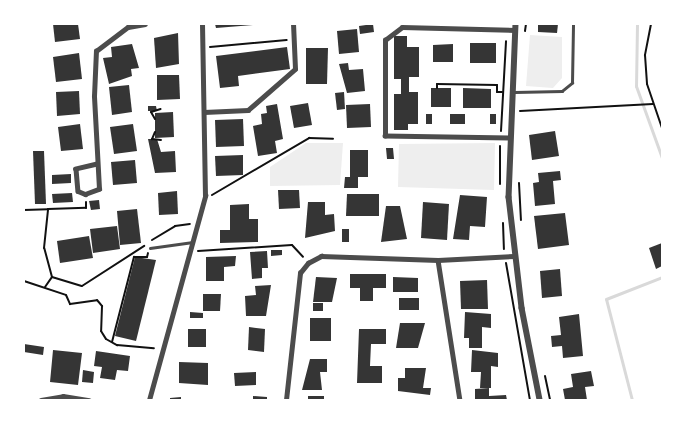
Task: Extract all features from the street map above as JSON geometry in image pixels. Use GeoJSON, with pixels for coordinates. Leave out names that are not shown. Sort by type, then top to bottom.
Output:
{"type":"FeatureCollection","features":[{"type":"Feature","properties":{"kind":"street"},"geometry":{"type":"LineString","coordinates":[[97,164],[76,169],[78,191],[85,194],[99,190],[96,51],[128,27],[145,24]]}},
{"type":"Feature","properties":{"kind":"street"},"geometry":{"type":"LineString","coordinates":[[149,400],[162,348],[200,225],[205,196],[202,24]]}},
{"type":"Feature","properties":{"kind":"street"},"geometry":{"type":"LineString","coordinates":[[204,112],[248,110],[294,69],[293,24]]}},
{"type":"Feature","properties":{"kind":"street"},"geometry":{"type":"LineString","coordinates":[[509,138],[385,136],[385,40],[402,25],[516,27],[509,138],[514,256],[540,400]]}},
{"type":"Feature","properties":{"kind":"street"},"geometry":{"type":"LineString","coordinates":[[286,400],[300,273],[308,262],[321,256],[438,260],[514,256]]}},
{"type":"Feature","properties":{"kind":"street"},"geometry":{"type":"LineString","coordinates":[[438,260],[460,400]]}},
{"type":"Feature","properties":{"kind":"street"},"geometry":{"type":"LineString","coordinates":[[41,400],[63,396],[88,400]]}},
{"type":"Feature","properties":{"kind":"lane"},"geometry":{"type":"LineString","coordinates":[[511,92],[562,91],[572,83],[573,24]]}},
{"type":"Feature","properties":{"kind":"lane"},"geometry":{"type":"LineString","coordinates":[[150,248],[194,242]]}},
{"type":"Feature","properties":{"kind":"path"},"geometry":{"type":"LineString","coordinates":[[524,38],[526,24]]}},
{"type":"Feature","properties":{"kind":"path"},"geometry":{"type":"LineString","coordinates":[[651,24],[645,55],[653,104],[662,128]]}},
{"type":"Feature","properties":{"kind":"path"},"geometry":{"type":"LineString","coordinates":[[202,47],[294,40]]}},
{"type":"Feature","properties":{"kind":"path"},"geometry":{"type":"LineString","coordinates":[[437,88],[445,84],[469,87],[498,85],[497,92],[502,92]]}},
{"type":"Feature","properties":{"kind":"path"},"geometry":{"type":"LineString","coordinates":[[518,121],[520,92]]}},
{"type":"Feature","properties":{"kind":"path"},"geometry":{"type":"LineString","coordinates":[[518,111],[630,108],[653,104]]}},
{"type":"Feature","properties":{"kind":"path"},"geometry":{"type":"LineString","coordinates":[[155,119],[151,112],[160,109]]}},
{"type":"Feature","properties":{"kind":"path"},"geometry":{"type":"LineString","coordinates":[[155,132],[152,139],[161,140]]}},
{"type":"Feature","properties":{"kind":"path"},"geometry":{"type":"LineString","coordinates":[[205,196],[220,194],[309,138],[334,139]]}},
{"type":"Feature","properties":{"kind":"path"},"geometry":{"type":"LineString","coordinates":[[519,178],[521,222]]}},
{"type":"Feature","properties":{"kind":"path"},"geometry":{"type":"LineString","coordinates":[[24,210],[86,208],[85,194]]}},
{"type":"Feature","properties":{"kind":"path"},"geometry":{"type":"LineString","coordinates":[[48,209],[44,248],[52,277]]}},
{"type":"Feature","properties":{"kind":"path"},"geometry":{"type":"LineString","coordinates":[[52,277],[82,286],[175,226],[200,225]]}},
{"type":"Feature","properties":{"kind":"path"},"geometry":{"type":"LineString","coordinates":[[191,252],[292,245],[308,262]]}},
{"type":"Feature","properties":{"kind":"path"},"geometry":{"type":"LineString","coordinates":[[112,342],[134,257],[147,258],[150,248]]}},
{"type":"Feature","properties":{"kind":"path"},"geometry":{"type":"LineString","coordinates":[[44,288],[52,277]]}},
{"type":"Feature","properties":{"kind":"path"},"geometry":{"type":"LineString","coordinates":[[24,281],[66,295],[70,304],[97,300],[102,306],[101,331],[112,342],[162,348]]}},
{"type":"Feature","properties":{"kind":"path"},"geometry":{"type":"LineString","coordinates":[[544,373],[550,400]]}},
{"type":"Feature","properties":{"kind":"shaded area"},"geometry":{"type":"Polygon","coordinates":[[[530,35],[562,37],[562,78],[553,88],[526,86],[530,35]]]}},
{"type":"Feature","properties":{"kind":"shaded area"},"geometry":{"type":"Polygon","coordinates":[[[306,143],[343,143],[340,185],[270,186],[270,167],[306,143]]]}},
{"type":"Feature","properties":{"kind":"shaded area"},"geometry":{"type":"Polygon","coordinates":[[[495,143],[494,190],[398,187],[399,144],[495,143]]]}},
{"type":"Feature","properties":{"kind":"building"},"geometry":{"type":"Polygon","coordinates":[[[53,24],[78,24],[80,39],[55,42],[53,24]]]}},
{"type":"Feature","properties":{"kind":"building"},"geometry":{"type":"Polygon","coordinates":[[[215,24],[253,24],[253,25],[216,28],[215,24]]]}},
{"type":"Feature","properties":{"kind":"building"},"geometry":{"type":"Polygon","coordinates":[[[373,24],[374,32],[360,34],[359,26],[373,24]]]}},
{"type":"Feature","properties":{"kind":"building"},"geometry":{"type":"Polygon","coordinates":[[[538,24],[558,24],[557,33],[538,32],[538,24]]]}},
{"type":"Feature","properties":{"kind":"building"},"geometry":{"type":"Polygon","coordinates":[[[357,29],[359,52],[339,54],[337,31],[357,29]]]}},
{"type":"Feature","properties":{"kind":"building"},"geometry":{"type":"Polygon","coordinates":[[[178,33],[179,64],[156,68],[154,38],[178,33]]]}},
{"type":"Feature","properties":{"kind":"building"},"geometry":{"type":"Polygon","coordinates":[[[394,36],[407,36],[407,47],[419,47],[419,77],[409,77],[409,92],[418,92],[418,124],[408,124],[408,130],[394,130],[394,94],[401,94],[401,79],[394,79],[394,36]]]}},
{"type":"Feature","properties":{"kind":"building"},"geometry":{"type":"Polygon","coordinates":[[[470,43],[496,43],[496,63],[470,63],[470,43]]]}},
{"type":"Feature","properties":{"kind":"building"},"geometry":{"type":"Polygon","coordinates":[[[132,44],[139,68],[131,69],[132,76],[109,84],[103,58],[112,57],[111,47],[132,44]]]}},
{"type":"Feature","properties":{"kind":"building"},"geometry":{"type":"Polygon","coordinates":[[[453,44],[453,62],[433,62],[433,45],[453,44]]]}},
{"type":"Feature","properties":{"kind":"building"},"geometry":{"type":"Polygon","coordinates":[[[287,47],[290,69],[238,76],[239,86],[220,88],[216,56],[287,47]]]}},
{"type":"Feature","properties":{"kind":"building"},"geometry":{"type":"Polygon","coordinates":[[[306,48],[328,48],[327,84],[306,84],[306,48]]]}},
{"type":"Feature","properties":{"kind":"building"},"geometry":{"type":"Polygon","coordinates":[[[79,53],[82,79],[56,82],[53,57],[79,53]]]}},
{"type":"Feature","properties":{"kind":"building"},"geometry":{"type":"Polygon","coordinates":[[[348,63],[349,70],[363,69],[365,91],[347,93],[339,64],[348,63]]]}},
{"type":"Feature","properties":{"kind":"building"},"geometry":{"type":"Polygon","coordinates":[[[157,75],[179,75],[180,99],[157,100],[157,75]]]}},
{"type":"Feature","properties":{"kind":"building"},"geometry":{"type":"Polygon","coordinates":[[[129,85],[132,112],[112,115],[109,87],[129,85]]]}},
{"type":"Feature","properties":{"kind":"building"},"geometry":{"type":"Polygon","coordinates":[[[431,88],[451,88],[451,107],[431,107],[431,88]]]}},
{"type":"Feature","properties":{"kind":"building"},"geometry":{"type":"Polygon","coordinates":[[[463,88],[491,89],[491,108],[463,108],[463,88]]]}},
{"type":"Feature","properties":{"kind":"building"},"geometry":{"type":"Polygon","coordinates":[[[79,91],[80,114],[57,116],[56,92],[79,91]]]}},
{"type":"Feature","properties":{"kind":"building"},"geometry":{"type":"Polygon","coordinates":[[[344,92],[345,109],[337,110],[335,93],[344,92]]]}},
{"type":"Feature","properties":{"kind":"building"},"geometry":{"type":"Polygon","coordinates":[[[308,103],[312,125],[294,128],[290,106],[308,103]]]}},
{"type":"Feature","properties":{"kind":"building"},"geometry":{"type":"Polygon","coordinates":[[[277,104],[283,139],[275,141],[277,153],[258,156],[253,126],[262,124],[261,114],[267,113],[266,106],[277,104]]]}},
{"type":"Feature","properties":{"kind":"building"},"geometry":{"type":"Polygon","coordinates":[[[370,104],[371,127],[347,128],[346,105],[370,104]]]}},
{"type":"Feature","properties":{"kind":"building"},"geometry":{"type":"Polygon","coordinates":[[[148,106],[156,106],[157,111],[148,111],[148,106]]]}},
{"type":"Feature","properties":{"kind":"building"},"geometry":{"type":"Polygon","coordinates":[[[173,112],[174,137],[155,138],[155,113],[173,112]]]}},
{"type":"Feature","properties":{"kind":"building"},"geometry":{"type":"Polygon","coordinates":[[[426,114],[432,114],[432,124],[426,124],[426,114]]]}},
{"type":"Feature","properties":{"kind":"building"},"geometry":{"type":"Polygon","coordinates":[[[450,114],[465,114],[465,124],[450,124],[450,114]]]}},
{"type":"Feature","properties":{"kind":"building"},"geometry":{"type":"Polygon","coordinates":[[[490,114],[496,114],[496,124],[490,124],[490,114]]]}},
{"type":"Feature","properties":{"kind":"building"},"geometry":{"type":"Polygon","coordinates":[[[243,119],[244,146],[216,147],[215,120],[243,119]]]}},
{"type":"Feature","properties":{"kind":"building"},"geometry":{"type":"Polygon","coordinates":[[[80,124],[83,149],[61,151],[58,127],[80,124]]]}},
{"type":"Feature","properties":{"kind":"building"},"geometry":{"type":"Polygon","coordinates":[[[133,124],[137,151],[114,154],[110,127],[133,124]]]}},
{"type":"Feature","properties":{"kind":"building"},"geometry":{"type":"Polygon","coordinates":[[[555,131],[559,156],[532,160],[529,135],[555,131]]]}},
{"type":"Feature","properties":{"kind":"building"},"geometry":{"type":"Polygon","coordinates":[[[148,139],[157,139],[161,152],[175,151],[176,172],[155,173],[148,139]]]}},
{"type":"Feature","properties":{"kind":"building"},"geometry":{"type":"Polygon","coordinates":[[[386,148],[393,148],[394,159],[387,159],[386,148]]]}},
{"type":"Feature","properties":{"kind":"building"},"geometry":{"type":"Polygon","coordinates":[[[350,150],[368,150],[368,177],[358,177],[358,188],[344,188],[345,177],[350,177],[350,150]]]}},
{"type":"Feature","properties":{"kind":"building"},"geometry":{"type":"Polygon","coordinates":[[[33,151],[44,151],[46,204],[35,204],[33,151]]]}},
{"type":"Feature","properties":{"kind":"building"},"geometry":{"type":"Polygon","coordinates":[[[243,155],[243,175],[216,176],[215,156],[243,155]]]}},
{"type":"Feature","properties":{"kind":"building"},"geometry":{"type":"Polygon","coordinates":[[[135,160],[137,183],[113,185],[111,162],[135,160]]]}},
{"type":"Feature","properties":{"kind":"building"},"geometry":{"type":"Polygon","coordinates":[[[560,171],[561,180],[553,181],[555,204],[535,206],[533,183],[539,182],[538,173],[560,171]]]}},
{"type":"Feature","properties":{"kind":"building"},"geometry":{"type":"Polygon","coordinates":[[[71,174],[71,183],[52,184],[52,175],[71,174]]]}},
{"type":"Feature","properties":{"kind":"building"},"geometry":{"type":"Polygon","coordinates":[[[278,190],[299,190],[300,208],[279,209],[278,190]]]}},
{"type":"Feature","properties":{"kind":"building"},"geometry":{"type":"Polygon","coordinates":[[[177,191],[178,214],[159,215],[158,193],[177,191]]]}},
{"type":"Feature","properties":{"kind":"building"},"geometry":{"type":"Polygon","coordinates":[[[72,193],[73,202],[53,203],[52,194],[72,193]]]}},
{"type":"Feature","properties":{"kind":"building"},"geometry":{"type":"Polygon","coordinates":[[[347,194],[379,194],[379,216],[346,216],[347,194]]]}},
{"type":"Feature","properties":{"kind":"building"},"geometry":{"type":"Polygon","coordinates":[[[460,195],[487,197],[485,227],[470,226],[469,240],[453,239],[460,195]]]}},
{"type":"Feature","properties":{"kind":"building"},"geometry":{"type":"Polygon","coordinates":[[[99,200],[100,209],[91,210],[89,201],[99,200]]]}},
{"type":"Feature","properties":{"kind":"building"},"geometry":{"type":"Polygon","coordinates":[[[308,202],[325,202],[325,215],[334,214],[335,231],[305,238],[308,202]]]}},
{"type":"Feature","properties":{"kind":"building"},"geometry":{"type":"Polygon","coordinates":[[[423,202],[449,204],[447,240],[421,238],[423,202]]]}},
{"type":"Feature","properties":{"kind":"building"},"geometry":{"type":"Polygon","coordinates":[[[249,204],[249,219],[258,219],[258,242],[220,243],[220,230],[230,230],[230,205],[249,204]]]}},
{"type":"Feature","properties":{"kind":"building"},"geometry":{"type":"Polygon","coordinates":[[[386,206],[400,206],[407,239],[381,242],[386,206]]]}},
{"type":"Feature","properties":{"kind":"building"},"geometry":{"type":"Polygon","coordinates":[[[137,209],[141,243],[120,245],[117,211],[137,209]]]}},
{"type":"Feature","properties":{"kind":"building"},"geometry":{"type":"Polygon","coordinates":[[[565,213],[569,245],[538,249],[534,216],[565,213]]]}},
{"type":"Feature","properties":{"kind":"building"},"geometry":{"type":"Polygon","coordinates":[[[117,226],[120,249],[93,253],[90,229],[117,226]]]}},
{"type":"Feature","properties":{"kind":"building"},"geometry":{"type":"Polygon","coordinates":[[[342,229],[349,229],[349,242],[342,242],[342,229]]]}},
{"type":"Feature","properties":{"kind":"building"},"geometry":{"type":"Polygon","coordinates":[[[89,236],[93,258],[60,263],[57,241],[89,236]]]}},
{"type":"Feature","properties":{"kind":"building"},"geometry":{"type":"Polygon","coordinates":[[[662,243],[662,266],[656,269],[649,248],[662,243]]]}},
{"type":"Feature","properties":{"kind":"building"},"geometry":{"type":"Polygon","coordinates":[[[271,250],[282,250],[282,255],[271,256],[271,250]]]}},
{"type":"Feature","properties":{"kind":"building"},"geometry":{"type":"Polygon","coordinates":[[[267,251],[268,268],[262,268],[262,278],[252,279],[250,252],[267,251]]]}},
{"type":"Feature","properties":{"kind":"building"},"geometry":{"type":"Polygon","coordinates":[[[236,256],[235,266],[224,267],[224,281],[206,281],[206,257],[236,256]]]}},
{"type":"Feature","properties":{"kind":"building"},"geometry":{"type":"Polygon","coordinates":[[[135,257],[156,260],[136,341],[115,336],[135,257]]]}},
{"type":"Feature","properties":{"kind":"building"},"geometry":{"type":"Polygon","coordinates":[[[560,269],[562,296],[542,298],[540,271],[560,269]]]}},
{"type":"Feature","properties":{"kind":"building"},"geometry":{"type":"Polygon","coordinates":[[[350,274],[386,274],[386,288],[373,288],[373,301],[360,301],[360,288],[350,288],[350,274]]]}},
{"type":"Feature","properties":{"kind":"building"},"geometry":{"type":"Polygon","coordinates":[[[316,277],[337,278],[332,302],[313,302],[316,277]]]}},
{"type":"Feature","properties":{"kind":"building"},"geometry":{"type":"Polygon","coordinates":[[[393,277],[418,278],[418,292],[393,292],[393,277]]]}},
{"type":"Feature","properties":{"kind":"building"},"geometry":{"type":"Polygon","coordinates":[[[487,280],[488,309],[461,309],[460,281],[487,280]]]}},
{"type":"Feature","properties":{"kind":"building"},"geometry":{"type":"Polygon","coordinates":[[[271,285],[266,316],[246,316],[245,296],[256,295],[255,286],[271,285]]]}},
{"type":"Feature","properties":{"kind":"building"},"geometry":{"type":"Polygon","coordinates":[[[203,294],[221,294],[220,311],[203,311],[203,294]]]}},
{"type":"Feature","properties":{"kind":"building"},"geometry":{"type":"Polygon","coordinates":[[[399,298],[419,298],[419,310],[399,310],[399,298]]]}},
{"type":"Feature","properties":{"kind":"building"},"geometry":{"type":"Polygon","coordinates":[[[313,303],[323,303],[323,311],[313,311],[313,303]]]}},
{"type":"Feature","properties":{"kind":"building"},"geometry":{"type":"Polygon","coordinates":[[[190,312],[203,313],[203,318],[190,318],[190,312]]]}},
{"type":"Feature","properties":{"kind":"building"},"geometry":{"type":"Polygon","coordinates":[[[465,312],[491,314],[491,328],[482,327],[482,348],[469,348],[469,338],[464,338],[465,312]]]}},
{"type":"Feature","properties":{"kind":"building"},"geometry":{"type":"Polygon","coordinates":[[[579,314],[583,356],[563,358],[562,346],[552,347],[551,336],[561,335],[559,317],[579,314]]]}},
{"type":"Feature","properties":{"kind":"building"},"geometry":{"type":"Polygon","coordinates":[[[310,318],[331,318],[331,341],[310,341],[310,318]]]}},
{"type":"Feature","properties":{"kind":"building"},"geometry":{"type":"Polygon","coordinates":[[[400,323],[425,323],[418,348],[396,348],[400,323]]]}},
{"type":"Feature","properties":{"kind":"building"},"geometry":{"type":"Polygon","coordinates":[[[249,327],[265,329],[264,352],[248,350],[249,327]]]}},
{"type":"Feature","properties":{"kind":"building"},"geometry":{"type":"Polygon","coordinates":[[[188,329],[206,329],[206,347],[188,347],[188,329]]]}},
{"type":"Feature","properties":{"kind":"building"},"geometry":{"type":"Polygon","coordinates":[[[359,329],[386,329],[386,344],[371,344],[370,366],[382,366],[382,383],[357,383],[359,329]]]}},
{"type":"Feature","properties":{"kind":"building"},"geometry":{"type":"Polygon","coordinates":[[[24,344],[44,347],[43,355],[24,352],[24,344]]]}},
{"type":"Feature","properties":{"kind":"building"},"geometry":{"type":"Polygon","coordinates":[[[53,350],[82,353],[78,385],[50,382],[53,350]]]}},
{"type":"Feature","properties":{"kind":"building"},"geometry":{"type":"Polygon","coordinates":[[[472,350],[498,353],[498,367],[491,366],[491,388],[480,388],[481,372],[471,372],[472,350]]]}},
{"type":"Feature","properties":{"kind":"building"},"geometry":{"type":"Polygon","coordinates":[[[96,351],[130,356],[128,371],[117,370],[115,380],[100,378],[102,367],[94,366],[96,351]]]}},
{"type":"Feature","properties":{"kind":"building"},"geometry":{"type":"Polygon","coordinates":[[[310,359],[327,359],[327,372],[320,372],[322,390],[302,390],[310,359]]]}},
{"type":"Feature","properties":{"kind":"building"},"geometry":{"type":"Polygon","coordinates":[[[179,362],[208,363],[208,385],[179,383],[179,362]]]}},
{"type":"Feature","properties":{"kind":"building"},"geometry":{"type":"Polygon","coordinates":[[[405,368],[426,368],[423,388],[431,388],[430,395],[398,391],[398,378],[405,378],[405,368]]]}},
{"type":"Feature","properties":{"kind":"building"},"geometry":{"type":"Polygon","coordinates":[[[83,370],[94,372],[93,383],[82,382],[83,370]]]}},
{"type":"Feature","properties":{"kind":"building"},"geometry":{"type":"Polygon","coordinates":[[[591,371],[594,386],[585,387],[587,400],[565,400],[563,389],[573,387],[571,374],[591,371]]]}},
{"type":"Feature","properties":{"kind":"building"},"geometry":{"type":"Polygon","coordinates":[[[256,372],[256,385],[235,386],[234,373],[256,372]]]}},
{"type":"Feature","properties":{"kind":"building"},"geometry":{"type":"Polygon","coordinates":[[[489,388],[489,396],[506,395],[507,400],[475,400],[475,389],[489,388]]]}},
{"type":"Feature","properties":{"kind":"building"},"geometry":{"type":"Polygon","coordinates":[[[253,396],[267,397],[267,400],[253,400],[253,396]]]}},
{"type":"Feature","properties":{"kind":"building"},"geometry":{"type":"Polygon","coordinates":[[[308,396],[324,396],[324,400],[308,400],[308,396]]]}},
{"type":"Feature","properties":{"kind":"building"},"geometry":{"type":"Polygon","coordinates":[[[181,397],[181,400],[170,400],[170,398],[181,397]]]}},
{"type":"Feature","properties":{"kind":"waterway"},"geometry":{"type":"LineString","coordinates":[[637,24],[636,86],[662,158]]}},
{"type":"Feature","properties":{"kind":"waterway"},"geometry":{"type":"LineString","coordinates":[[632,400],[606,299],[662,277]]}}]}
